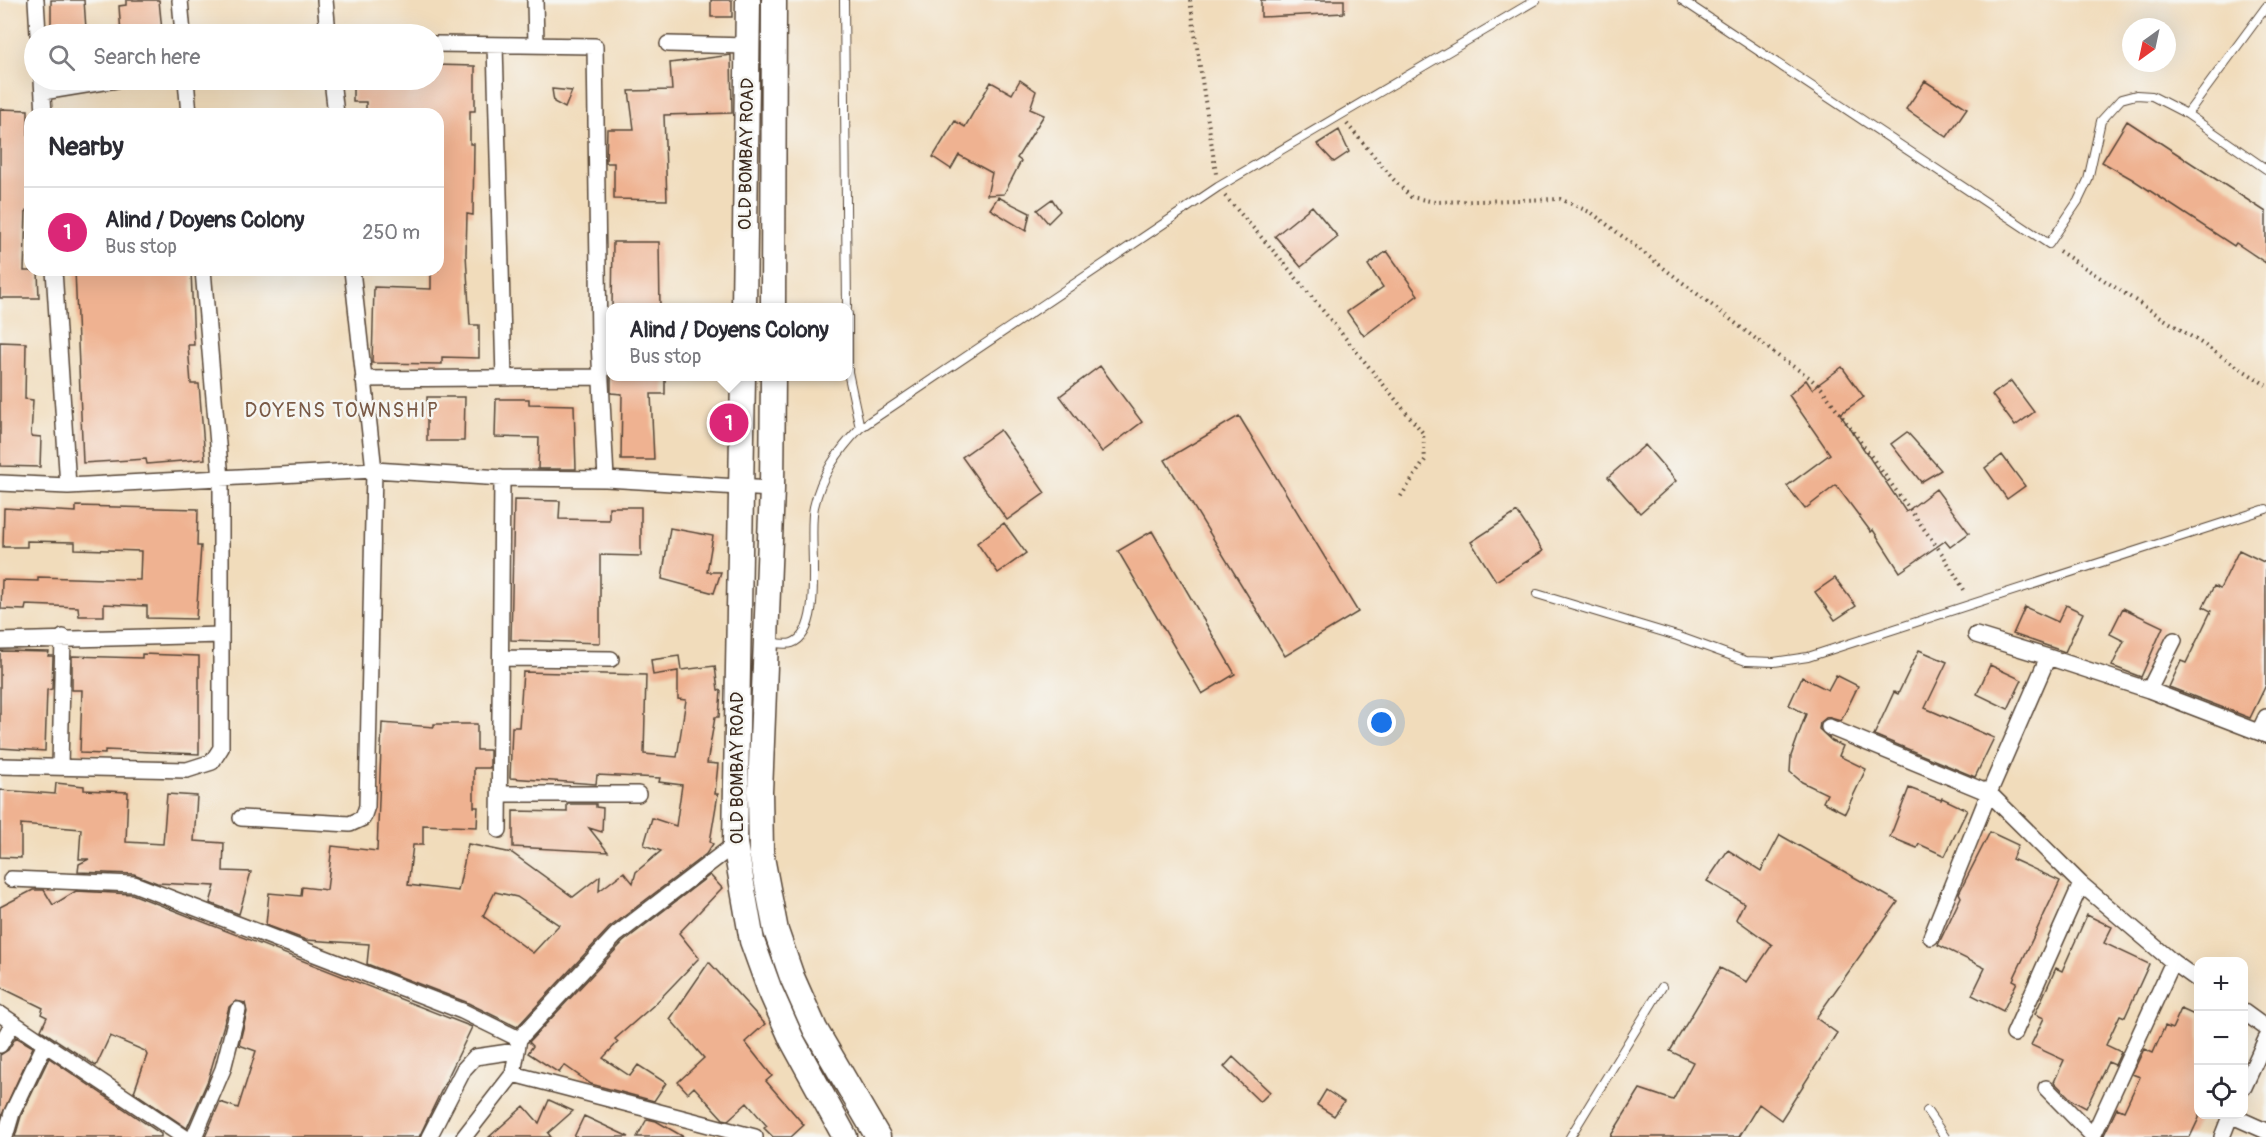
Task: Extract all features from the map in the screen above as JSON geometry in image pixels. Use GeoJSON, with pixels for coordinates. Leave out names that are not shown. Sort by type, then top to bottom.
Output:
{"type":"FeatureCollection","features":[{"type":"Feature","properties":{"kind":"main road","name":"OLD BOMBAY ROAD"},"geometry":{"type":"LineString","coordinates":[[744,303],[748,0]]}},
{"type":"Feature","properties":{"kind":"main road","name":"OLD BOMBAY ROAD"},"geometry":{"type":"LineString","coordinates":[[773,303],[774,0]]}},
{"type":"Feature","properties":{"kind":"main road","name":"OLD BOMBAY ROAD"},"geometry":{"type":"LineString","coordinates":[[743,381],[735,844],[752,941],[769,988],[792,1040],[845,1137]]}},
{"type":"Feature","properties":{"kind":"main road","name":"OLD BOMBAY ROAD"},"geometry":{"type":"LineString","coordinates":[[773,381],[772,489],[760,792],[761,852],[776,931],[792,977],[815,1029],[876,1135]]}},
{"type":"Feature","properties":{"kind":"street"},"geometry":{"type":"LineString","coordinates":[[36,0],[37,24]]}},
{"type":"Feature","properties":{"kind":"street"},"geometry":{"type":"LineString","coordinates":[[180,0],[182,24]]}},
{"type":"Feature","properties":{"kind":"street"},"geometry":{"type":"LineString","coordinates":[[325,0],[327,24]]}},
{"type":"Feature","properties":{"kind":"street"},"geometry":{"type":"LineString","coordinates":[[535,0],[536,45]]}},
{"type":"Feature","properties":{"kind":"street"},"geometry":{"type":"LineString","coordinates":[[444,44],[595,46],[600,377],[606,479]]}},
{"type":"Feature","properties":{"kind":"street"},"geometry":{"type":"LineString","coordinates":[[668,44],[748,46]]}},
{"type":"Feature","properties":{"kind":"street"},"geometry":{"type":"LineString","coordinates":[[495,45],[504,378]]}},
{"type":"Feature","properties":{"kind":"street"},"geometry":{"type":"LineString","coordinates":[[42,90],[44,108]]}},
{"type":"Feature","properties":{"kind":"street"},"geometry":{"type":"LineString","coordinates":[[187,90],[188,108]]}},
{"type":"Feature","properties":{"kind":"street"},"geometry":{"type":"LineString","coordinates":[[333,90],[335,108]]}},
{"type":"Feature","properties":{"kind":"street"},"geometry":{"type":"LineString","coordinates":[[54,276],[68,486]]}},
{"type":"Feature","properties":{"kind":"street"},"geometry":{"type":"LineString","coordinates":[[0,766],[187,770],[212,762],[221,748],[221,479],[204,276]]}},
{"type":"Feature","properties":{"kind":"street"},"geometry":{"type":"LineString","coordinates":[[241,818],[350,824],[363,818],[368,806],[374,470],[353,276]]}},
{"type":"Feature","properties":{"kind":"street"},"geometry":{"type":"LineString","coordinates":[[363,379],[600,377]]}},
{"type":"Feature","properties":{"kind":"street"},"geometry":{"type":"LineString","coordinates":[[0,483],[68,486],[374,470],[502,478],[606,479],[742,489],[772,489]]}},
{"type":"Feature","properties":{"kind":"street"},"geometry":{"type":"LineString","coordinates":[[499,830],[502,478]]}},
{"type":"Feature","properties":{"kind":"street"},"geometry":{"type":"LineString","coordinates":[[0,641],[63,637],[221,635]]}},
{"type":"Feature","properties":{"kind":"street"},"geometry":{"type":"LineString","coordinates":[[1976,635],[2149,690],[2263,734],[2266,717]]}},
{"type":"Feature","properties":{"kind":"street"},"geometry":{"type":"LineString","coordinates":[[60,766],[63,637]]}},
{"type":"Feature","properties":{"kind":"street"},"geometry":{"type":"LineString","coordinates":[[2149,690],[2175,640]]}},
{"type":"Feature","properties":{"kind":"street"},"geometry":{"type":"LineString","coordinates":[[1931,937],[1989,793],[2048,657]]}},
{"type":"Feature","properties":{"kind":"street"},"geometry":{"type":"LineString","coordinates":[[502,658],[611,659]]}},
{"type":"Feature","properties":{"kind":"street"},"geometry":{"type":"LineString","coordinates":[[1829,727],[1989,793],[2081,884],[2173,962],[2194,977]]}},
{"type":"Feature","properties":{"kind":"street"},"geometry":{"type":"LineString","coordinates":[[500,794],[638,794]]}},
{"type":"Feature","properties":{"kind":"street"},"geometry":{"type":"LineString","coordinates":[[464,1137],[513,1074],[518,1045],[616,935],[735,844]]}},
{"type":"Feature","properties":{"kind":"street"},"geometry":{"type":"LineString","coordinates":[[10,879],[134,884],[462,1011],[518,1045]]}},
{"type":"Feature","properties":{"kind":"street"},"geometry":{"type":"LineString","coordinates":[[2014,1034],[2081,884]]}},
{"type":"Feature","properties":{"kind":"street"},"geometry":{"type":"LineString","coordinates":[[2046,1088],[2093,1136],[2173,962]]}},
{"type":"Feature","properties":{"kind":"street"},"geometry":{"type":"LineString","coordinates":[[194,1137],[223,1069],[238,1010]]}},
{"type":"Feature","properties":{"kind":"street"},"geometry":{"type":"LineString","coordinates":[[2248,1015],[2266,1028]]}},
{"type":"Feature","properties":{"kind":"street"},"geometry":{"type":"LineString","coordinates":[[0,1045],[6,1018],[184,1137]]}},
{"type":"Feature","properties":{"kind":"street"},"geometry":{"type":"LineString","coordinates":[[2248,1078],[2266,1039]]}},
{"type":"Feature","properties":{"kind":"street"},"geometry":{"type":"LineString","coordinates":[[5,1137],[12,1113],[45,1044]]}},
{"type":"Feature","properties":{"kind":"street"},"geometry":{"type":"LineString","coordinates":[[429,1137],[464,1069],[476,1057],[518,1045]]}},
{"type":"Feature","properties":{"kind":"street"},"geometry":{"type":"LineString","coordinates":[[513,1074],[755,1137]]}},
{"type":"Feature","properties":{"kind":"street"},"geometry":{"type":"LineString","coordinates":[[2222,1137],[2229,1119]]}},
{"type":"Feature","properties":{"kind":"street"},"geometry":{"type":"LineString","coordinates":[[2239,1119],[2266,1131]]}},
{"type":"Feature","properties":{"kind":"lane"},"geometry":{"type":"LineString","coordinates":[[844,0],[847,303]]}},
{"type":"Feature","properties":{"kind":"lane"},"geometry":{"type":"LineString","coordinates":[[767,641],[790,644],[800,639],[810,623],[813,510],[818,488],[836,455],[860,428],[1218,187],[1536,0]]}},
{"type":"Feature","properties":{"kind":"lane"},"geometry":{"type":"LineString","coordinates":[[1682,0],[2049,244],[2078,201],[2088,180],[2101,121],[2121,99],[2136,95],[2152,96],[2187,114],[2266,169]]}},
{"type":"Feature","properties":{"kind":"lane"},"geometry":{"type":"LineString","coordinates":[[2187,114],[2266,8]]}},
{"type":"Feature","properties":{"kind":"lane"},"geometry":{"type":"LineString","coordinates":[[850,381],[860,428]]}},
{"type":"Feature","properties":{"kind":"lane"},"geometry":{"type":"LineString","coordinates":[[1537,594],[1677,636],[1746,661],[1774,662],[1808,657],[2266,509]]}},
{"type":"Feature","properties":{"kind":"lane"},"geometry":{"type":"LineString","coordinates":[[1570,1137],[1662,987]]}},
{"type":"Feature","properties":{"kind":"lane"},"geometry":{"type":"LineString","coordinates":[[1927,1111],[1945,1137]]}},
{"type":"Feature","properties":{"kind":"path"},"geometry":{"type":"LineString","coordinates":[[1190,0],[1218,187],[1284,262],[1424,433],[1425,460],[1399,500]]}},
{"type":"Feature","properties":{"kind":"path"},"geometry":{"type":"LineString","coordinates":[[1339,115],[1394,180],[1412,197],[1435,202],[1560,199],[1592,213],[1782,359],[1809,377],[1822,389],[1943,555],[1972,603]]}},
{"type":"Feature","properties":{"kind":"path"},"geometry":{"type":"LineString","coordinates":[[2049,244],[2266,385]]}},
{"type":"Feature","properties":{"kind":"building"},"geometry":{"type":"Polygon","coordinates":[[[51,0],[84,0],[86,24],[51,24],[51,0]]]}},
{"type":"Feature","properties":{"kind":"building"},"geometry":{"type":"Polygon","coordinates":[[[126,0],[159,0],[161,24],[120,24],[119,6],[126,5],[126,0]]]}},
{"type":"Feature","properties":{"kind":"building"},"geometry":{"type":"Polygon","coordinates":[[[711,0],[732,0],[732,17],[711,17],[711,0]]]}},
{"type":"Feature","properties":{"kind":"building"},"geometry":{"type":"Polygon","coordinates":[[[1261,0],[1344,0],[1344,13],[1261,17],[1261,0]]]}},
{"type":"Feature","properties":{"kind":"building"},"geometry":{"type":"Polygon","coordinates":[[[731,55],[732,113],[664,115],[667,200],[614,199],[614,163],[606,163],[607,129],[634,129],[629,91],[672,90],[670,63],[731,55]]]}},
{"type":"Feature","properties":{"kind":"building"},"geometry":{"type":"Polygon","coordinates":[[[444,65],[475,66],[475,111],[470,111],[470,144],[474,144],[473,215],[467,214],[466,254],[470,325],[479,325],[479,358],[442,357],[442,364],[372,363],[374,287],[431,289],[431,276],[444,276],[444,108],[366,108],[366,102],[353,102],[353,90],[444,90],[444,65]]]}},
{"type":"Feature","properties":{"kind":"building"},"geometry":{"type":"Polygon","coordinates":[[[1020,80],[1036,91],[1030,109],[1044,115],[1017,158],[1021,161],[1004,194],[987,195],[992,173],[959,155],[951,169],[933,157],[955,121],[965,127],[991,82],[1012,94],[1020,80]]]}},
{"type":"Feature","properties":{"kind":"building"},"geometry":{"type":"Polygon","coordinates":[[[1925,81],[1967,108],[1947,137],[1906,109],[1925,81]]]}},
{"type":"Feature","properties":{"kind":"building"},"geometry":{"type":"Polygon","coordinates":[[[552,89],[572,91],[565,108],[554,102],[552,89]]]}},
{"type":"Feature","properties":{"kind":"building"},"geometry":{"type":"Polygon","coordinates":[[[0,109],[24,110],[24,276],[38,276],[39,298],[0,298],[0,109]]]}},
{"type":"Feature","properties":{"kind":"building"},"geometry":{"type":"Polygon","coordinates":[[[2127,121],[2266,212],[2266,263],[2236,243],[2234,246],[2102,162],[2127,121]]]}},
{"type":"Feature","properties":{"kind":"building"},"geometry":{"type":"Polygon","coordinates":[[[1339,130],[1349,152],[1334,162],[1317,144],[1339,130]]]}},
{"type":"Feature","properties":{"kind":"building"},"geometry":{"type":"Polygon","coordinates":[[[998,197],[1030,213],[1026,231],[990,209],[998,197]]]}},
{"type":"Feature","properties":{"kind":"building"},"geometry":{"type":"Polygon","coordinates":[[[1052,199],[1060,211],[1048,223],[1037,210],[1052,199]]]}},
{"type":"Feature","properties":{"kind":"building"},"geometry":{"type":"Polygon","coordinates":[[[1312,206],[1338,237],[1301,267],[1275,236],[1312,206]]]}},
{"type":"Feature","properties":{"kind":"building"},"geometry":{"type":"Polygon","coordinates":[[[613,242],[659,242],[660,303],[612,303],[613,242]]]}},
{"type":"Feature","properties":{"kind":"building"},"geometry":{"type":"Polygon","coordinates":[[[1387,251],[1418,295],[1364,336],[1347,312],[1383,287],[1368,265],[1387,251]]]}},
{"type":"Feature","properties":{"kind":"building"},"geometry":{"type":"Polygon","coordinates":[[[75,276],[191,276],[194,345],[188,345],[191,384],[199,384],[205,459],[147,464],[146,459],[83,463],[75,276]]]}},
{"type":"Feature","properties":{"kind":"building"},"geometry":{"type":"Polygon","coordinates":[[[0,342],[26,343],[25,399],[33,400],[31,436],[41,437],[40,467],[0,466],[0,342]]]}},
{"type":"Feature","properties":{"kind":"building"},"geometry":{"type":"Polygon","coordinates":[[[1100,366],[1142,422],[1102,452],[1060,396],[1100,366]]]}},
{"type":"Feature","properties":{"kind":"building"},"geometry":{"type":"Polygon","coordinates":[[[1842,367],[1864,397],[1840,414],[1906,512],[1936,489],[1969,533],[1950,547],[1945,541],[1900,572],[1873,530],[1871,532],[1836,485],[1805,509],[1787,486],[1830,454],[1789,395],[1806,380],[1812,389],[1842,367]]]}},
{"type":"Feature","properties":{"kind":"building"},"geometry":{"type":"Polygon","coordinates":[[[611,381],[665,381],[665,394],[651,394],[654,460],[621,460],[622,394],[611,393],[611,381]]]}},
{"type":"Feature","properties":{"kind":"building"},"geometry":{"type":"Polygon","coordinates":[[[2011,381],[2034,412],[2015,426],[1992,395],[2011,381]]]}},
{"type":"Feature","properties":{"kind":"building"},"geometry":{"type":"Polygon","coordinates":[[[427,397],[465,397],[464,441],[427,441],[427,397]]]}},
{"type":"Feature","properties":{"kind":"building"},"geometry":{"type":"Polygon","coordinates":[[[496,399],[529,399],[529,404],[574,405],[576,469],[538,469],[539,438],[495,437],[496,399]]]}},
{"type":"Feature","properties":{"kind":"building"},"geometry":{"type":"Polygon","coordinates":[[[1239,416],[1358,612],[1285,656],[1165,460],[1239,416]]]}},
{"type":"Feature","properties":{"kind":"building"},"geometry":{"type":"Polygon","coordinates":[[[1000,430],[1045,493],[1007,520],[962,457],[1000,430]]]}},
{"type":"Feature","properties":{"kind":"building"},"geometry":{"type":"Polygon","coordinates":[[[1907,432],[1941,470],[1921,482],[1891,444],[1907,432]]]}},
{"type":"Feature","properties":{"kind":"building"},"geometry":{"type":"Polygon","coordinates":[[[1645,445],[1676,481],[1640,513],[1608,477],[1645,445]]]}},
{"type":"Feature","properties":{"kind":"building"},"geometry":{"type":"Polygon","coordinates":[[[2002,455],[2025,486],[2007,499],[1985,468],[2002,455]]]}},
{"type":"Feature","properties":{"kind":"building"},"geometry":{"type":"Polygon","coordinates":[[[514,500],[560,501],[559,519],[609,520],[609,507],[641,507],[641,556],[600,555],[600,643],[511,640],[514,500]]]}},
{"type":"Feature","properties":{"kind":"building"},"geometry":{"type":"Polygon","coordinates":[[[76,506],[198,509],[197,546],[201,546],[196,619],[147,618],[147,606],[104,604],[104,616],[79,616],[78,607],[26,605],[25,610],[1,609],[2,580],[38,581],[38,577],[140,580],[141,551],[75,549],[75,542],[27,541],[27,547],[3,547],[4,508],[76,512],[76,506]]]}},
{"type":"Feature","properties":{"kind":"building"},"geometry":{"type":"Polygon","coordinates":[[[1517,512],[1543,551],[1496,581],[1471,542],[1517,512]]]}},
{"type":"Feature","properties":{"kind":"building"},"geometry":{"type":"Polygon","coordinates":[[[1004,523],[1026,553],[998,573],[977,543],[1004,523]]]}},
{"type":"Feature","properties":{"kind":"building"},"geometry":{"type":"Polygon","coordinates":[[[670,528],[713,536],[707,572],[721,572],[714,593],[662,579],[670,528]]]}},
{"type":"Feature","properties":{"kind":"building"},"geometry":{"type":"Polygon","coordinates":[[[1152,531],[1235,674],[1202,694],[1118,551],[1152,531]]]}},
{"type":"Feature","properties":{"kind":"building"},"geometry":{"type":"Polygon","coordinates":[[[2239,550],[2266,563],[2266,685],[2250,718],[2169,687],[2181,661],[2186,663],[2211,611],[2203,607],[2214,586],[2220,589],[2239,550]]]}},
{"type":"Feature","properties":{"kind":"building"},"geometry":{"type":"Polygon","coordinates":[[[1835,578],[1856,606],[1835,620],[1815,592],[1835,578]]]}},
{"type":"Feature","properties":{"kind":"building"},"geometry":{"type":"Polygon","coordinates":[[[2066,605],[2083,613],[2065,652],[2013,634],[2025,607],[2058,622],[2066,605]]]}},
{"type":"Feature","properties":{"kind":"building"},"geometry":{"type":"Polygon","coordinates":[[[2123,608],[2163,627],[2141,677],[2112,666],[2124,641],[2110,634],[2123,608]]]}},
{"type":"Feature","properties":{"kind":"building"},"geometry":{"type":"Polygon","coordinates":[[[1919,650],[1947,662],[1925,708],[1994,738],[1975,777],[1874,735],[1894,692],[1898,694],[1919,650]]]}},
{"type":"Feature","properties":{"kind":"building"},"geometry":{"type":"Polygon","coordinates":[[[0,651],[49,652],[48,656],[53,656],[52,689],[47,690],[45,751],[0,748],[0,651]]]}},
{"type":"Feature","properties":{"kind":"building"},"geometry":{"type":"Polygon","coordinates":[[[142,654],[199,656],[199,754],[105,750],[105,754],[80,753],[82,690],[72,690],[72,656],[142,658],[142,654]]]}},
{"type":"Feature","properties":{"kind":"building"},"geometry":{"type":"Polygon","coordinates":[[[679,656],[681,670],[715,666],[718,690],[721,691],[719,717],[715,717],[707,763],[718,764],[715,794],[718,794],[710,842],[713,844],[706,854],[609,928],[517,1027],[466,1002],[367,964],[369,944],[306,940],[266,925],[269,893],[301,896],[302,887],[327,890],[332,846],[377,851],[382,723],[434,727],[434,724],[477,724],[477,750],[490,750],[490,768],[474,768],[474,807],[478,807],[477,827],[423,825],[423,845],[413,845],[408,885],[458,891],[468,844],[512,853],[573,897],[600,876],[599,891],[624,872],[633,883],[636,872],[661,851],[644,845],[652,818],[676,826],[682,785],[659,782],[660,778],[597,775],[596,784],[510,778],[512,727],[519,727],[523,672],[646,675],[644,754],[677,757],[686,700],[678,699],[678,671],[653,675],[651,660],[679,656]],[[495,892],[483,916],[533,953],[559,925],[517,897],[495,892]]]}},
{"type":"Feature","properties":{"kind":"building"},"geometry":{"type":"Polygon","coordinates":[[[1990,665],[2022,680],[2008,709],[1977,694],[1990,665]]]}},
{"type":"Feature","properties":{"kind":"building"},"geometry":{"type":"Polygon","coordinates":[[[1836,675],[1858,686],[1841,721],[1827,717],[1820,723],[1819,729],[1832,741],[1843,746],[1839,756],[1866,769],[1845,813],[1823,802],[1827,794],[1802,782],[1790,772],[1791,756],[1806,714],[1789,705],[1802,677],[1828,690],[1836,675]]]}},
{"type":"Feature","properties":{"kind":"building"},"geometry":{"type":"Polygon","coordinates":[[[56,783],[84,786],[84,790],[128,792],[126,842],[163,844],[167,794],[197,796],[194,841],[224,843],[223,871],[251,872],[239,914],[210,903],[215,886],[157,883],[134,874],[78,872],[79,864],[89,859],[79,859],[81,829],[21,824],[21,858],[0,857],[0,790],[55,794],[56,783]]]}},
{"type":"Feature","properties":{"kind":"building"},"geometry":{"type":"Polygon","coordinates":[[[1909,788],[1941,800],[1942,798],[1967,810],[1945,856],[1919,844],[1917,848],[1890,837],[1909,788]]]}},
{"type":"Feature","properties":{"kind":"building"},"geometry":{"type":"Polygon","coordinates":[[[567,804],[596,804],[596,807],[603,808],[602,832],[589,828],[608,852],[513,847],[513,811],[567,812],[567,804]]]}},
{"type":"Feature","properties":{"kind":"building"},"geometry":{"type":"Polygon","coordinates":[[[1990,832],[2018,845],[2012,859],[2060,881],[2013,980],[2017,982],[2003,1011],[1972,995],[1985,968],[1938,945],[1961,897],[1959,893],[1990,832]]]}},
{"type":"Feature","properties":{"kind":"building"},"geometry":{"type":"Polygon","coordinates":[[[1780,835],[1898,902],[1816,1018],[1837,1033],[1781,1120],[1759,1104],[1739,1137],[1610,1137],[1640,1089],[1673,1100],[1693,1062],[1670,1051],[1720,968],[1747,982],[1772,945],[1736,919],[1744,903],[1707,881],[1728,850],[1761,871],[1780,835]]]}},
{"type":"Feature","properties":{"kind":"building"},"geometry":{"type":"Polygon","coordinates":[[[710,875],[722,888],[679,933],[699,958],[655,1004],[615,1039],[618,1042],[603,1058],[630,1076],[638,1065],[666,1083],[654,1101],[591,1084],[564,1065],[559,1073],[528,1053],[533,1046],[529,1042],[623,942],[710,875]]]}},
{"type":"Feature","properties":{"kind":"building"},"geometry":{"type":"Polygon","coordinates":[[[33,890],[44,890],[53,905],[76,891],[132,894],[472,1027],[419,1137],[205,1137],[220,1102],[238,1108],[256,1051],[239,1045],[247,1012],[245,1003],[236,1001],[229,1007],[208,1080],[187,1128],[134,1092],[147,1055],[145,1051],[110,1036],[96,1066],[41,1030],[47,1017],[41,1014],[43,1008],[0,987],[0,907],[33,890]]]}},
{"type":"Feature","properties":{"kind":"building"},"geometry":{"type":"Polygon","coordinates":[[[2087,915],[2112,927],[2104,943],[2149,964],[2125,1017],[2120,1015],[2106,1045],[2121,1052],[2115,1065],[2108,1062],[2086,1108],[2073,1101],[2054,1082],[2064,1060],[2031,1045],[2044,1018],[2035,1014],[2056,968],[2062,971],[2087,915]]]}},
{"type":"Feature","properties":{"kind":"building"},"geometry":{"type":"Polygon","coordinates":[[[709,962],[765,1024],[745,1042],[772,1076],[766,1081],[804,1125],[791,1137],[773,1137],[764,1128],[767,1126],[747,1103],[728,1120],[723,1119],[694,1087],[688,1093],[678,1082],[704,1058],[670,1019],[709,962]]]}},
{"type":"Feature","properties":{"kind":"building"},"geometry":{"type":"Polygon","coordinates":[[[2181,1009],[2194,1015],[2194,1119],[2199,1119],[2190,1137],[2103,1137],[2117,1108],[2124,1111],[2140,1077],[2132,1074],[2144,1049],[2153,1053],[2165,1026],[2172,1029],[2181,1009]]]}},
{"type":"Feature","properties":{"kind":"building"},"geometry":{"type":"Polygon","coordinates":[[[16,1037],[33,1047],[0,1119],[0,1055],[8,1050],[16,1037]]]}},
{"type":"Feature","properties":{"kind":"building"},"geometry":{"type":"Polygon","coordinates":[[[1233,1057],[1270,1092],[1260,1102],[1224,1067],[1233,1057]]]}},
{"type":"Feature","properties":{"kind":"building"},"geometry":{"type":"Polygon","coordinates":[[[49,1058],[161,1134],[161,1137],[15,1137],[21,1116],[49,1058]]]}},
{"type":"Feature","properties":{"kind":"building"},"geometry":{"type":"Polygon","coordinates":[[[1326,1090],[1344,1102],[1334,1116],[1317,1105],[1326,1090]]]}},
{"type":"Feature","properties":{"kind":"building"},"geometry":{"type":"Polygon","coordinates":[[[549,1100],[573,1111],[548,1133],[551,1137],[489,1137],[524,1106],[539,1123],[549,1100]]]}},
{"type":"Feature","properties":{"kind":"building"},"geometry":{"type":"Polygon","coordinates":[[[584,1116],[629,1137],[574,1137],[584,1116]]]}},
{"type":"Feature","properties":{"kind":"building"},"geometry":{"type":"Polygon","coordinates":[[[647,1119],[656,1121],[684,1137],[637,1137],[647,1119]]]}},
{"type":"Feature","properties":{"kind":"place","name":"Alind / Doyens Colony"},"geometry":{"type":"Point","coordinates":[729,423]}},
{"type":"Feature","properties":{"kind":"district","name":"DOYENS TOWNSHIP"},"geometry":{"type":"Point","coordinates":[342,410]}}]}
